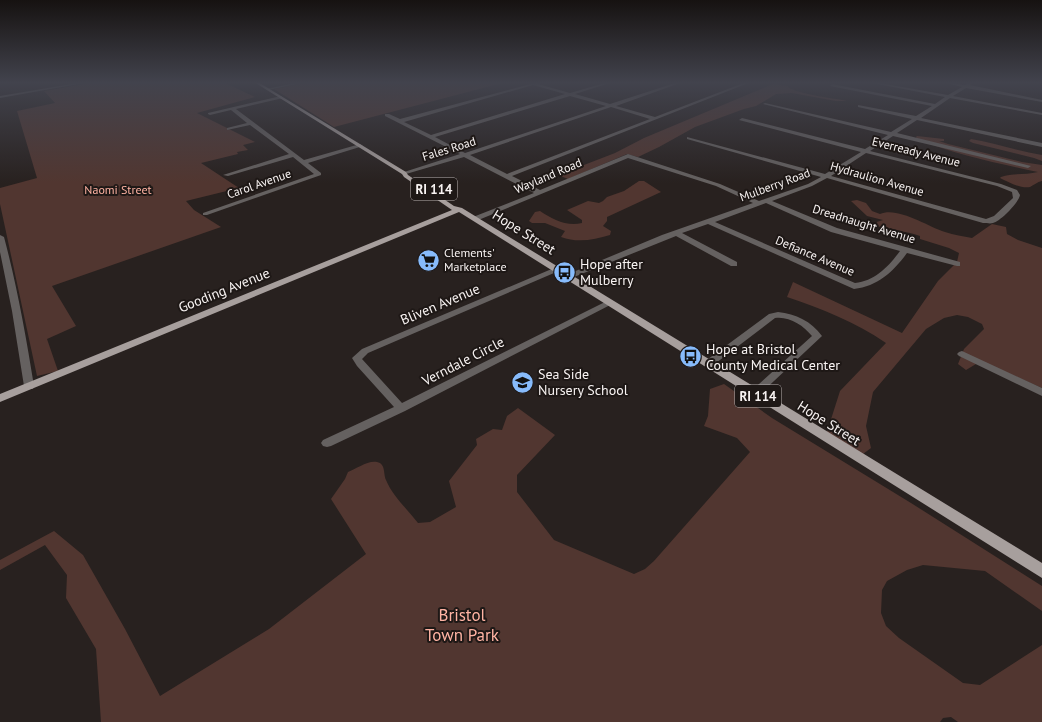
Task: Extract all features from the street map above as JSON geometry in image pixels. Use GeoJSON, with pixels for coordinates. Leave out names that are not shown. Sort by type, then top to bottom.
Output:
{"type":"FeatureCollection","features":[{"type":"Feature","properties":{"kind":"main road","name":"Hope Street"},"geometry":{"type":"LineString","coordinates":[[311,116],[404,173],[452,208],[460,209],[1042,572]]}},
{"type":"Feature","properties":{"kind":"main road","name":"Gooding Avenue"},"geometry":{"type":"LineString","coordinates":[[0,398],[460,209]]}},
{"type":"Feature","properties":{"kind":"street"},"geometry":{"type":"LineString","coordinates":[[240,116],[304,162],[360,146]]}},
{"type":"Feature","properties":{"kind":"street"},"geometry":{"type":"LineString","coordinates":[[388,116],[538,192]]}},
{"type":"Feature","properties":{"kind":"street"},"geometry":{"type":"LineString","coordinates":[[400,122],[422,116]]}},
{"type":"Feature","properties":{"kind":"street"},"geometry":{"type":"LineString","coordinates":[[430,137],[499,116]]}},
{"type":"Feature","properties":{"kind":"street","name":"Fales Road"},"geometry":{"type":"LineString","coordinates":[[404,173],[466,155],[582,116]]}},
{"type":"Feature","properties":{"kind":"street"},"geometry":{"type":"LineString","coordinates":[[646,116],[654,118]]}},
{"type":"Feature","properties":{"kind":"street"},"geometry":{"type":"LineString","coordinates":[[507,176],[660,116]]}},
{"type":"Feature","properties":{"kind":"street"},"geometry":{"type":"LineString","coordinates":[[814,116],[1028,166]]}},
{"type":"Feature","properties":{"kind":"street"},"geometry":{"type":"LineString","coordinates":[[904,116],[1042,145]]}},
{"type":"Feature","properties":{"kind":"street","name":"Mulberry Road"},"geometry":{"type":"LineString","coordinates":[[570,277],[707,221],[804,188],[827,176],[918,116]]}},
{"type":"Feature","properties":{"kind":"street","name":"Everready Avenue"},"geometry":{"type":"LineString","coordinates":[[742,120],[999,184],[1014,190],[1017,195],[1016,199],[997,218],[989,222]]}},
{"type":"Feature","properties":{"kind":"street"},"geometry":{"type":"LineString","coordinates":[[229,129],[251,124]]}},
{"type":"Feature","properties":{"kind":"street","name":"Hydraulion Avenue"},"geometry":{"type":"LineString","coordinates":[[690,138],[989,222]]}},
{"type":"Feature","properties":{"kind":"street"},"geometry":{"type":"LineString","coordinates":[[226,175],[293,155]]}},
{"type":"Feature","properties":{"kind":"street","name":"Wayland Road"},"geometry":{"type":"LineString","coordinates":[[476,219],[618,159],[630,156],[718,185],[758,203]]}},
{"type":"Feature","properties":{"kind":"street","name":"Carol Avenue"},"geometry":{"type":"LineString","coordinates":[[205,214],[319,174],[304,162]]}},
{"type":"Feature","properties":{"kind":"street","name":"Dreadnaught Avenue"},"geometry":{"type":"LineString","coordinates":[[767,201],[834,230],[957,264]]}},
{"type":"Feature","properties":{"kind":"street","name":"Defiance Avenue"},"geometry":{"type":"LineString","coordinates":[[707,221],[854,286],[866,285],[883,275],[905,250]]}},
{"type":"Feature","properties":{"kind":"street"},"geometry":{"type":"LineString","coordinates":[[676,233],[734,264]]}},
{"type":"Feature","properties":{"kind":"street"},"geometry":{"type":"LineString","coordinates":[[0,237],[4,269],[25,353],[29,386]]}},
{"type":"Feature","properties":{"kind":"street","name":"Bliven Avenue"},"geometry":{"type":"LineString","coordinates":[[401,408],[360,364],[357,358],[365,351],[558,270]]}},
{"type":"Feature","properties":{"kind":"street","name":"Verndale Circle"},"geometry":{"type":"LineString","coordinates":[[327,443],[401,408],[610,303]]}},
{"type":"Feature","properties":{"kind":"street"},"geometry":{"type":"LineString","coordinates":[[708,364],[772,316],[778,314],[790,317],[813,330],[817,336],[754,393]]}},
{"type":"Feature","properties":{"kind":"street"},"geometry":{"type":"LineString","coordinates":[[962,354],[1042,392]]}},
{"type":"Feature","properties":{"kind":"green space","name":"Naomi Street"},"geometry":{"type":"Polygon","coordinates":[[[18,116],[202,116],[255,142],[243,145],[248,150],[237,152],[238,154],[201,163],[239,188],[186,201],[194,210],[221,227],[52,286],[76,326],[47,339],[58,371],[37,376],[0,204],[0,188],[37,178],[18,116]]]}},
{"type":"Feature","properties":{"kind":"green space"},"geometry":{"type":"Polygon","coordinates":[[[316,116],[377,116],[334,127],[316,116]]]}},
{"type":"Feature","properties":{"kind":"green space"},"geometry":{"type":"Polygon","coordinates":[[[697,116],[726,116],[695,127],[638,157],[627,154],[568,179],[558,175],[615,153],[644,138],[697,116]]]}},
{"type":"Feature","properties":{"kind":"green space"},"geometry":{"type":"Polygon","coordinates":[[[917,136],[944,139],[944,141],[939,141],[1022,162],[1042,165],[1042,181],[1030,187],[1015,185],[1000,178],[1010,175],[1038,172],[947,150],[917,139],[917,136]]]}},
{"type":"Feature","properties":{"kind":"green space"},"geometry":{"type":"Polygon","coordinates":[[[971,139],[1042,155],[1042,161],[973,143],[969,141],[971,139]]]}},
{"type":"Feature","properties":{"kind":"green space"},"geometry":{"type":"Polygon","coordinates":[[[639,181],[644,181],[661,192],[607,217],[607,221],[603,226],[611,231],[610,235],[592,239],[567,239],[561,237],[565,231],[545,223],[532,223],[529,221],[535,212],[540,211],[565,223],[582,223],[582,220],[567,210],[588,201],[599,203],[607,197],[624,191],[639,181]]]}},
{"type":"Feature","properties":{"kind":"green space"},"geometry":{"type":"Polygon","coordinates":[[[857,200],[866,203],[872,211],[880,214],[887,212],[903,215],[955,235],[972,238],[992,224],[1006,227],[1007,234],[1018,240],[1042,248],[1042,388],[981,361],[966,370],[958,364],[964,349],[984,329],[982,324],[968,317],[957,315],[944,318],[926,329],[873,392],[866,426],[871,448],[863,454],[826,435],[840,391],[886,343],[875,335],[838,317],[787,297],[793,282],[902,333],[938,281],[957,262],[959,253],[949,248],[920,239],[920,236],[914,234],[870,224],[883,220],[867,216],[851,201],[857,200]]]}},
{"type":"Feature","properties":{"kind":"green space","name":"Bristol Town Park"},"geometry":{"type":"Polygon","coordinates":[[[724,384],[772,418],[911,503],[1042,586],[1042,611],[985,571],[923,565],[907,570],[887,581],[882,590],[881,613],[886,626],[899,638],[963,683],[980,685],[1042,645],[1042,722],[958,722],[951,717],[943,718],[940,722],[101,722],[96,649],[66,598],[67,575],[45,545],[0,570],[0,560],[54,531],[83,555],[125,629],[160,696],[269,629],[366,554],[331,499],[348,472],[370,462],[380,463],[383,467],[389,486],[400,502],[418,523],[430,522],[456,507],[449,481],[477,445],[476,439],[493,429],[502,430],[507,416],[518,408],[555,435],[517,475],[517,492],[554,540],[634,574],[645,569],[654,561],[750,452],[737,438],[704,426],[708,416],[710,389],[724,384]]]}},
{"type":"Feature","properties":{"kind":"place","name":"Clements' Marketplace"},"geometry":{"type":"Point","coordinates":[429,260]}},
{"type":"Feature","properties":{"kind":"place","name":"Hope after Mulberry"},"geometry":{"type":"Point","coordinates":[565,272]}},
{"type":"Feature","properties":{"kind":"place","name":"Hope at Bristol County Medical Center"},"geometry":{"type":"Point","coordinates":[690,357]}},
{"type":"Feature","properties":{"kind":"place","name":"Sea Side Nursery School"},"geometry":{"type":"Point","coordinates":[522,382]}}]}
